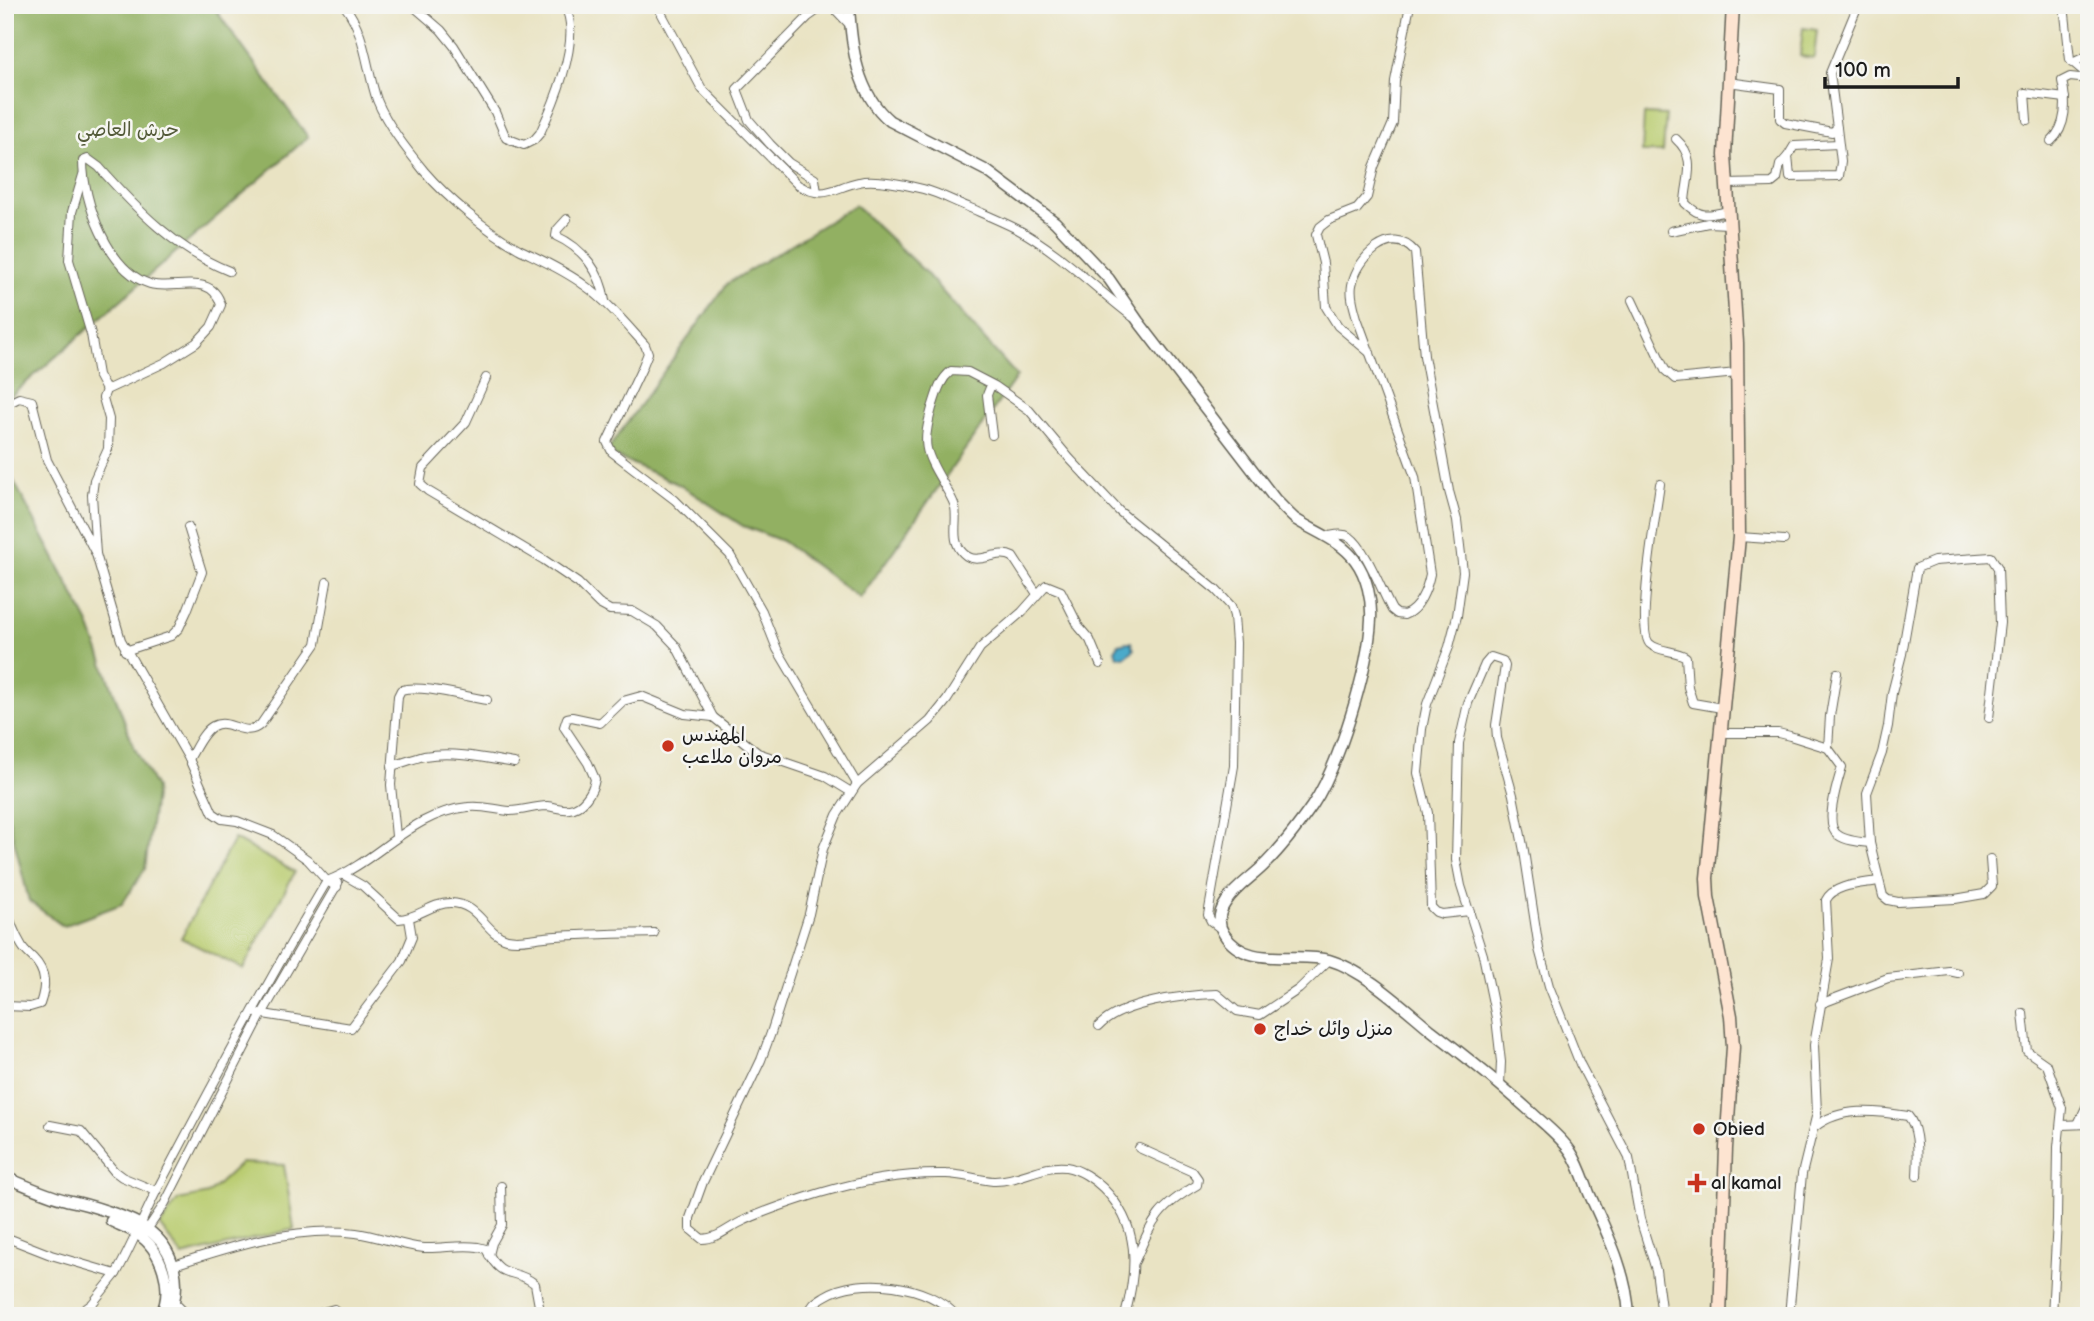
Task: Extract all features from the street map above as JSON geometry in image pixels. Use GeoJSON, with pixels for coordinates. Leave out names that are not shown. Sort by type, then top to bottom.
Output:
{"type":"FeatureCollection","features":[{"type":"Feature","properties":{"kind":"main road"},"geometry":{"type":"LineString","coordinates":[[1720,1316],[1726,1148],[1733,1047],[1731,1016],[1708,897],[1707,878],[1739,537],[1737,373],[1725,155],[1733,5]]}},
{"type":"Feature","properties":{"kind":"street"},"geometry":{"type":"LineString","coordinates":[[344,5],[357,24],[378,101],[399,138],[425,172],[484,225],[516,247],[582,283],[605,302],[645,345],[648,353],[607,442],[612,452],[675,500],[730,555],[762,611],[777,649],[857,784]]}},
{"type":"Feature","properties":{"kind":"street"},"geometry":{"type":"LineString","coordinates":[[412,5],[441,30],[454,46],[495,112],[506,138],[524,145],[540,133],[562,76],[570,34],[564,5]]}},
{"type":"Feature","properties":{"kind":"street"},"geometry":{"type":"LineString","coordinates":[[657,5],[702,89],[798,185],[808,191],[817,192],[842,189],[860,181],[911,187],[942,196],[1018,229],[1056,255],[1138,321]]}},
{"type":"Feature","properties":{"kind":"street"},"geometry":{"type":"LineString","coordinates":[[817,192],[815,179],[789,163],[749,120],[737,89],[808,17],[825,5]]}},
{"type":"Feature","properties":{"kind":"street"},"geometry":{"type":"LineString","coordinates":[[831,5],[850,25]]}},
{"type":"Feature","properties":{"kind":"street"},"geometry":{"type":"LineString","coordinates":[[849,5],[860,76],[876,111],[890,121],[987,171],[1055,222],[1110,279],[1138,321],[1275,499],[1294,518],[1328,536],[1355,559],[1370,595],[1371,617],[1359,688],[1332,767],[1314,803],[1278,851],[1224,904],[1219,917],[1220,928]]}},
{"type":"Feature","properties":{"kind":"street"},"geometry":{"type":"LineString","coordinates":[[1370,353],[1338,326],[1326,307],[1324,263],[1316,235],[1320,227],[1329,220],[1357,209],[1367,197],[1374,167],[1393,123],[1395,80],[1410,5]]}},
{"type":"Feature","properties":{"kind":"street"},"geometry":{"type":"LineString","coordinates":[[1788,156],[1790,177],[1839,176],[1841,162],[1830,73],[1858,5]]}},
{"type":"Feature","properties":{"kind":"street"},"geometry":{"type":"LineString","coordinates":[[2064,5],[2072,63],[2089,78]]}},
{"type":"Feature","properties":{"kind":"street"},"geometry":{"type":"LineString","coordinates":[[2072,63],[2089,55]]}},
{"type":"Feature","properties":{"kind":"street"},"geometry":{"type":"LineString","coordinates":[[2051,141],[2058,135],[2065,112],[2062,81],[2070,77],[2089,78]]}},
{"type":"Feature","properties":{"kind":"street"},"geometry":{"type":"LineString","coordinates":[[1728,82],[1780,89],[1780,118],[1788,125],[1832,132],[1837,128]]}},
{"type":"Feature","properties":{"kind":"street"},"geometry":{"type":"LineString","coordinates":[[2027,120],[2025,93],[2065,98]]}},
{"type":"Feature","properties":{"kind":"street"},"geometry":{"type":"LineString","coordinates":[[1676,139],[1686,148],[1691,164],[1685,204],[1696,214],[1728,218]]}},
{"type":"Feature","properties":{"kind":"street"},"geometry":{"type":"LineString","coordinates":[[1726,184],[1772,183],[1777,179],[1780,165],[1794,146],[1839,144]]}},
{"type":"Feature","properties":{"kind":"street"},"geometry":{"type":"LineString","coordinates":[[106,390],[99,375],[91,334],[69,260],[72,212],[83,175],[83,161],[88,159],[99,167],[156,226],[189,251],[229,271]]}},
{"type":"Feature","properties":{"kind":"street"},"geometry":{"type":"LineString","coordinates":[[83,175],[99,228],[117,262],[150,284],[186,283],[208,286],[219,297],[221,305],[211,327],[196,343],[164,363],[106,390],[103,398],[109,419],[108,449],[94,480],[92,495],[96,554]]}},
{"type":"Feature","properties":{"kind":"street"},"geometry":{"type":"LineString","coordinates":[[1671,231],[1728,218]]}},
{"type":"Feature","properties":{"kind":"street"},"geometry":{"type":"LineString","coordinates":[[567,219],[557,230],[556,236],[592,263],[605,302]]}},
{"type":"Feature","properties":{"kind":"street"},"geometry":{"type":"LineString","coordinates":[[1328,536],[1342,534],[1351,538],[1363,554],[1392,610],[1397,614],[1410,614],[1429,581],[1430,568],[1415,477],[1351,296],[1353,279],[1363,259],[1391,241],[1398,241],[1410,246],[1415,252],[1423,356],[1457,520],[1463,572],[1450,647],[1427,704],[1417,761],[1428,813],[1429,893],[1431,906],[1436,912],[1442,914],[1469,911]]}},
{"type":"Feature","properties":{"kind":"street"},"geometry":{"type":"LineString","coordinates":[[1632,300],[1665,370],[1675,379],[1737,373]]}},
{"type":"Feature","properties":{"kind":"street"},"geometry":{"type":"LineString","coordinates":[[1037,594],[1013,557],[997,553],[975,559],[968,557],[957,545],[955,505],[926,449],[927,428],[938,387],[944,376],[951,371],[963,370],[995,386],[1029,410],[1119,511],[1216,590],[1231,606],[1237,651],[1234,766],[1208,915],[1211,921],[1237,948],[1254,954],[1329,960],[1351,970],[1378,988],[1500,1084],[1560,1138],[1573,1155],[1615,1252],[1623,1275],[1629,1316]]}},
{"type":"Feature","properties":{"kind":"street"},"geometry":{"type":"LineString","coordinates":[[486,378],[466,422],[423,468],[420,484],[461,512],[544,560],[578,583],[599,604],[610,610],[632,611],[657,626],[676,646],[713,717],[758,753],[825,776],[851,792]]}},
{"type":"Feature","properties":{"kind":"street"},"geometry":{"type":"LineString","coordinates":[[990,385],[987,395],[992,435]]}},
{"type":"Feature","properties":{"kind":"street"},"geometry":{"type":"LineString","coordinates":[[5,405],[19,398],[32,401],[47,460],[96,554],[125,651],[189,759],[213,813],[222,819],[257,827],[273,835],[337,887]]}},
{"type":"Feature","properties":{"kind":"street"},"geometry":{"type":"LineString","coordinates":[[1660,484],[1643,611],[1646,638],[1653,647],[1674,651],[1686,657],[1688,687],[1693,703],[1722,708]]}},
{"type":"Feature","properties":{"kind":"street"},"geometry":{"type":"LineString","coordinates":[[125,651],[171,636],[179,628],[202,572],[188,527]]}},
{"type":"Feature","properties":{"kind":"street"},"geometry":{"type":"LineString","coordinates":[[1739,537],[1783,540]]}},
{"type":"Feature","properties":{"kind":"street"},"geometry":{"type":"LineString","coordinates":[[1989,718],[2000,622],[1998,568],[1991,558],[1934,561],[1917,568],[1882,754],[1867,793],[1870,844],[1882,896],[1894,902],[1955,899],[1984,894],[1992,886],[1990,859]]}},
{"type":"Feature","properties":{"kind":"street"},"geometry":{"type":"LineString","coordinates":[[189,759],[213,726],[223,724],[248,732],[256,730],[261,724],[316,644],[327,582]]}},
{"type":"Feature","properties":{"kind":"street"},"geometry":{"type":"LineString","coordinates":[[1100,664],[1090,640],[1079,627],[1060,591],[1046,584],[1022,612],[980,648],[947,701],[930,721],[851,792],[823,849],[809,914],[761,1060],[703,1182],[694,1205],[690,1228],[702,1239],[714,1237],[740,1223],[795,1201],[822,1192],[890,1178],[948,1174],[997,1181],[1056,1167],[1068,1167],[1097,1182],[1122,1209],[1129,1224],[1134,1263],[1125,1316]]}},
{"type":"Feature","properties":{"kind":"street"},"geometry":{"type":"LineString","coordinates":[[1500,1084],[1501,1062],[1496,1018],[1483,955],[1461,886],[1456,860],[1459,743],[1468,703],[1485,664],[1491,657],[1503,661],[1505,666],[1496,725],[1497,738],[1520,828],[1542,960],[1552,994],[1580,1064],[1629,1158],[1640,1219],[1656,1269],[1662,1316]]}},
{"type":"Feature","properties":{"kind":"street"},"geometry":{"type":"LineString","coordinates":[[1828,748],[1837,673]]}},
{"type":"Feature","properties":{"kind":"street"},"geometry":{"type":"LineString","coordinates":[[396,836],[391,766],[398,696],[401,690],[415,689],[487,700]]}},
{"type":"Feature","properties":{"kind":"street"},"geometry":{"type":"LineString","coordinates":[[141,1231],[156,1191],[252,1011],[327,881],[341,876],[396,836],[446,810],[480,806],[512,811],[549,806],[572,809],[579,805],[592,791],[595,779],[588,763],[564,727],[567,718],[600,723],[623,701],[641,696],[685,714],[713,717]]}},
{"type":"Feature","properties":{"kind":"street"},"geometry":{"type":"LineString","coordinates":[[1721,733],[1778,733],[1828,748],[1842,767],[1830,817],[1834,832],[1839,836],[1870,844]]}},
{"type":"Feature","properties":{"kind":"street"},"geometry":{"type":"LineString","coordinates":[[391,766],[425,756],[445,755],[514,763]]}},
{"type":"Feature","properties":{"kind":"street"},"geometry":{"type":"LineString","coordinates":[[76,1316],[92,1304],[116,1274],[141,1231],[165,1202],[262,1014],[341,876]]}},
{"type":"Feature","properties":{"kind":"street"},"geometry":{"type":"LineString","coordinates":[[341,876],[363,886],[399,919],[409,919],[438,905],[463,905],[478,913],[498,935],[517,941],[543,937],[654,933]]}},
{"type":"Feature","properties":{"kind":"street"},"geometry":{"type":"LineString","coordinates":[[1789,1316],[1802,1174],[1815,1127],[1814,1045],[1829,959],[1826,901],[1828,895],[1846,886],[1878,881]]}},
{"type":"Feature","properties":{"kind":"street"},"geometry":{"type":"LineString","coordinates":[[5,904],[23,949],[36,961],[45,976],[40,1004],[30,1007],[5,1006]]}},
{"type":"Feature","properties":{"kind":"street"},"geometry":{"type":"LineString","coordinates":[[252,1011],[351,1028],[402,961],[412,937],[409,919]]}},
{"type":"Feature","properties":{"kind":"street"},"geometry":{"type":"LineString","coordinates":[[293,938],[304,943]]}},
{"type":"Feature","properties":{"kind":"street"},"geometry":{"type":"LineString","coordinates":[[1099,1026],[1108,1016],[1145,1005],[1198,995],[1217,995],[1237,1011],[1261,1015],[1300,989],[1329,960]]}},
{"type":"Feature","properties":{"kind":"street"},"geometry":{"type":"LineString","coordinates":[[1820,1004],[1888,978],[1958,972]]}},
{"type":"Feature","properties":{"kind":"street"},"geometry":{"type":"LineString","coordinates":[[2023,1013],[2027,1051],[2047,1065],[2062,1108],[2057,1147],[2057,1220],[2052,1316]]}},
{"type":"Feature","properties":{"kind":"street"},"geometry":{"type":"LineString","coordinates":[[2078,1124],[2089,1099],[2086,1037]]}},
{"type":"Feature","properties":{"kind":"street"},"geometry":{"type":"LineString","coordinates":[[1815,1127],[1829,1117],[1850,1113],[1871,1111],[1908,1116],[1914,1124],[1918,1155],[1917,1176]]}},
{"type":"Feature","properties":{"kind":"street"},"geometry":{"type":"LineString","coordinates":[[2061,1125],[2089,1124]]}},
{"type":"Feature","properties":{"kind":"street"},"geometry":{"type":"LineString","coordinates":[[50,1125],[81,1131],[114,1171],[156,1191]]}},
{"type":"Feature","properties":{"kind":"street"},"geometry":{"type":"LineString","coordinates":[[1134,1263],[1158,1213],[1171,1201],[1197,1185],[1198,1179],[1193,1172],[1139,1148]]}},
{"type":"Feature","properties":{"kind":"street"},"geometry":{"type":"LineString","coordinates":[[5,1177],[159,1239],[174,1265],[175,1303],[169,1316]]}},
{"type":"Feature","properties":{"kind":"street"},"geometry":{"type":"LineString","coordinates":[[489,1255],[502,1225],[501,1186]]}},
{"type":"Feature","properties":{"kind":"street"},"geometry":{"type":"LineString","coordinates":[[141,1231],[160,1262],[166,1282],[166,1301],[160,1316]]}},
{"type":"Feature","properties":{"kind":"street"},"geometry":{"type":"LineString","coordinates":[[174,1265],[253,1241],[308,1232],[358,1233],[391,1243],[424,1248],[478,1247],[486,1249],[498,1268],[535,1284],[539,1306],[537,1316]]}},
{"type":"Feature","properties":{"kind":"street"},"geometry":{"type":"LineString","coordinates":[[5,1237],[51,1255],[116,1274]]}},
{"type":"Feature","properties":{"kind":"street"},"geometry":{"type":"LineString","coordinates":[[810,1316],[815,1302],[832,1291],[860,1284],[917,1292],[943,1303],[956,1316]]}},
{"type":"Feature","properties":{"kind":"street"},"geometry":{"type":"LineString","coordinates":[[175,1303],[188,1316]]}},
{"type":"Feature","properties":{"kind":"street"},"geometry":{"type":"LineString","coordinates":[[309,1316],[334,1309]]}},
{"type":"Feature","properties":{"kind":"green space","name":"حرش العاصي"},"geometry":{"type":"Polygon","coordinates":[[[5,5],[212,5],[308,137],[5,401],[5,5]]]}},
{"type":"Feature","properties":{"kind":"green space"},"geometry":{"type":"Polygon","coordinates":[[[1803,28],[1817,30],[1814,58],[1800,56],[1803,28]]]}},
{"type":"Feature","properties":{"kind":"green space"},"geometry":{"type":"Polygon","coordinates":[[[1644,114],[1666,115],[1663,152],[1642,152],[1644,114]]]}},
{"type":"Feature","properties":{"kind":"green space"},"geometry":{"type":"Polygon","coordinates":[[[855,205],[925,272],[1017,376],[860,598],[782,541],[743,526],[680,485],[606,452],[727,284],[855,205]]]}},
{"type":"Feature","properties":{"kind":"green space"},"geometry":{"type":"Polygon","coordinates":[[[5,475],[11,476],[88,622],[134,747],[156,788],[145,869],[122,904],[63,926],[29,901],[5,804],[5,475]]]}},
{"type":"Feature","properties":{"kind":"green space"},"geometry":{"type":"Polygon","coordinates":[[[234,839],[295,872],[243,969],[181,938],[234,839]]]}},
{"type":"Feature","properties":{"kind":"green space"},"geometry":{"type":"Polygon","coordinates":[[[241,1163],[284,1165],[294,1229],[182,1256],[160,1226],[178,1200],[208,1194],[241,1163]]]}},
{"type":"Feature","properties":{"kind":"water"},"geometry":{"type":"Polygon","coordinates":[[[1131,642],[1134,650],[1124,657],[1117,656],[1115,650],[1119,644],[1131,642]]]}},
{"type":"Feature","properties":{"kind":"place","name":"المهندس مروان ملاعب"},"geometry":{"type":"Point","coordinates":[668,746]}},
{"type":"Feature","properties":{"kind":"place","name":"منزل وائل خداج"},"geometry":{"type":"Point","coordinates":[1260,1029]}},
{"type":"Feature","properties":{"kind":"place","name":"Obied"},"geometry":{"type":"Point","coordinates":[1699,1129]}},
{"type":"Feature","properties":{"kind":"place","name":"al kamal"},"geometry":{"type":"Point","coordinates":[1697,1183]}}]}
